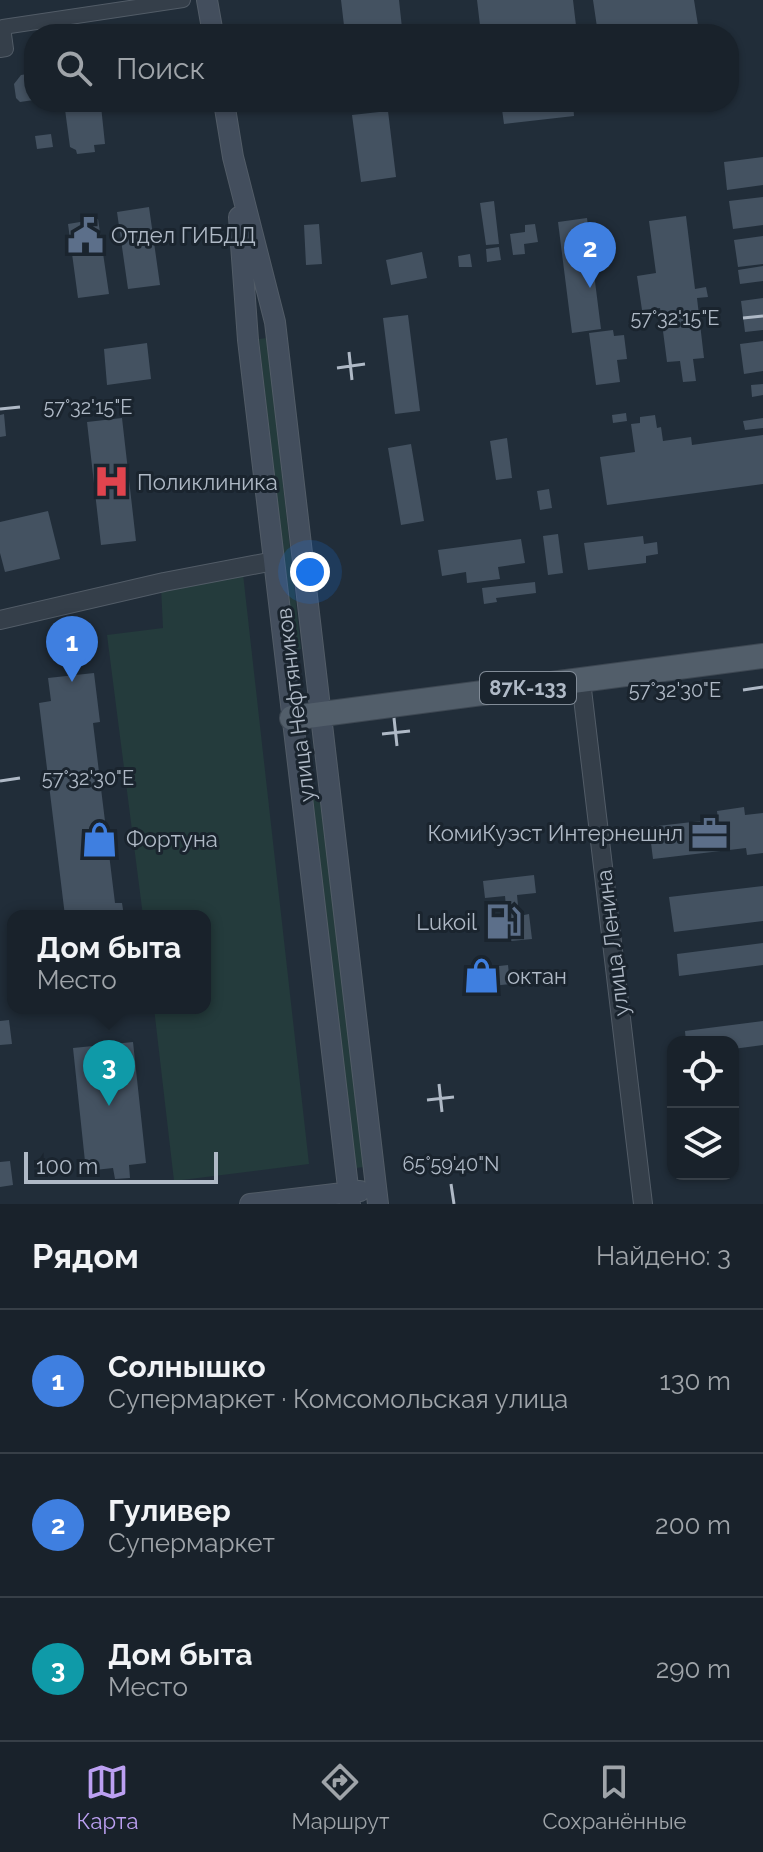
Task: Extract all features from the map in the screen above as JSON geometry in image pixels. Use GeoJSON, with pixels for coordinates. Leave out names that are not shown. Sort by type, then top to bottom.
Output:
{"type":"FeatureCollection","features":[{"type":"Feature","properties":{"kind":"main road"},"geometry":{"type":"LineString","coordinates":[[207,0],[211,24]]}},
{"type":"Feature","properties":{"kind":"main road","name":"улица Нефтяников"},"geometry":{"type":"LineString","coordinates":[[226,112],[233,157],[246,326],[349,1198]]}},
{"type":"Feature","properties":{"kind":"main road","name":"улица Нефтяников"},"geometry":{"type":"LineString","coordinates":[[233,157],[275,322],[377,1196]]}},
{"type":"Feature","properties":{"kind":"main road","name":"87К-133"},"geometry":{"type":"LineString","coordinates":[[292,718],[763,656]]}},
{"type":"Feature","properties":{"kind":"main road"},"geometry":{"type":"LineString","coordinates":[[250,1204],[377,1196]]}},
{"type":"Feature","properties":{"kind":"street"},"geometry":{"type":"LineString","coordinates":[[0,50],[6,49],[3,27],[183,0]]}},
{"type":"Feature","properties":{"kind":"street"},"geometry":{"type":"LineString","coordinates":[[0,620],[164,582],[274,561]]}},
{"type":"Feature","properties":{"kind":"street","name":"улица Ленина"},"geometry":{"type":"LineString","coordinates":[[581,681],[643,1204]]}},
{"type":"Feature","properties":{"kind":"green space"},"geometry":{"type":"Polygon","coordinates":[[[267,338],[301,649],[294,650],[259,339],[267,338]]]}},
{"type":"Feature","properties":{"kind":"green space"},"geometry":{"type":"Polygon","coordinates":[[[243,574],[309,1164],[174,1181],[155,1014],[211,1014],[211,910],[142,910],[107,635],[163,628],[161,587],[243,574]]]}},
{"type":"Feature","properties":{"kind":"green space"},"geometry":{"type":"Polygon","coordinates":[[[320,793],[364,1167],[356,1168],[312,794],[320,793]]]}},
{"type":"Feature","properties":{"kind":"building"},"geometry":{"type":"Polygon","coordinates":[[[341,0],[399,0],[402,24],[344,24],[341,0]]]}},
{"type":"Feature","properties":{"kind":"building"},"geometry":{"type":"Polygon","coordinates":[[[477,0],[573,0],[576,24],[480,24],[477,0]]]}},
{"type":"Feature","properties":{"kind":"building"},"geometry":{"type":"Polygon","coordinates":[[[593,0],[694,0],[698,24],[597,24],[593,0]]]}},
{"type":"Feature","properties":{"kind":"building"},"geometry":{"type":"Polygon","coordinates":[[[24,75],[24,101],[20,102],[16,98],[14,84],[24,75]]]}},
{"type":"Feature","properties":{"kind":"building"},"geometry":{"type":"Polygon","coordinates":[[[65,112],[102,112],[105,144],[94,145],[95,152],[77,154],[70,147],[65,112]]]}},
{"type":"Feature","properties":{"kind":"building"},"geometry":{"type":"Polygon","coordinates":[[[388,112],[396,177],[361,182],[352,115],[388,112]]]}},
{"type":"Feature","properties":{"kind":"building"},"geometry":{"type":"Polygon","coordinates":[[[502,112],[574,112],[574,116],[504,124],[502,112]]]}},
{"type":"Feature","properties":{"kind":"building"},"geometry":{"type":"Polygon","coordinates":[[[51,134],[53,147],[37,149],[35,136],[51,134]]]}},
{"type":"Feature","properties":{"kind":"building"},"geometry":{"type":"Polygon","coordinates":[[[763,157],[763,185],[727,190],[724,162],[763,157]]]}},
{"type":"Feature","properties":{"kind":"building"},"geometry":{"type":"Polygon","coordinates":[[[763,197],[763,225],[733,229],[729,201],[763,197]]]}},
{"type":"Feature","properties":{"kind":"building"},"geometry":{"type":"Polygon","coordinates":[[[494,201],[499,244],[486,245],[480,203],[494,201]]]}},
{"type":"Feature","properties":{"kind":"building"},"geometry":{"type":"Polygon","coordinates":[[[149,207],[160,285],[128,289],[117,212],[149,207]]]}},
{"type":"Feature","properties":{"kind":"building"},"geometry":{"type":"Polygon","coordinates":[[[686,216],[695,289],[706,287],[708,297],[697,298],[704,358],[693,359],[696,381],[683,382],[680,361],[667,362],[660,308],[642,310],[637,276],[656,273],[649,221],[686,216]]]}},
{"type":"Feature","properties":{"kind":"building"},"geometry":{"type":"Polygon","coordinates":[[[587,218],[601,329],[572,333],[558,222],[587,218]]]}},
{"type":"Feature","properties":{"kind":"building"},"geometry":{"type":"Polygon","coordinates":[[[98,219],[109,294],[78,298],[68,224],[98,219]]]}},
{"type":"Feature","properties":{"kind":"building"},"geometry":{"type":"Polygon","coordinates":[[[319,224],[322,264],[306,265],[304,225],[319,224]]]}},
{"type":"Feature","properties":{"kind":"building"},"geometry":{"type":"Polygon","coordinates":[[[535,224],[538,242],[524,244],[525,254],[513,255],[510,234],[525,232],[525,225],[535,224]]]}},
{"type":"Feature","properties":{"kind":"building"},"geometry":{"type":"Polygon","coordinates":[[[763,236],[763,264],[738,267],[734,240],[763,236]]]}},
{"type":"Feature","properties":{"kind":"building"},"geometry":{"type":"Polygon","coordinates":[[[499,247],[501,260],[487,262],[486,249],[499,247]]]}},
{"type":"Feature","properties":{"kind":"building"},"geometry":{"type":"Polygon","coordinates":[[[422,252],[427,278],[391,285],[386,260],[422,252]]]}},
{"type":"Feature","properties":{"kind":"building"},"geometry":{"type":"Polygon","coordinates":[[[470,254],[472,267],[459,267],[458,256],[470,254]]]}},
{"type":"Feature","properties":{"kind":"building"},"geometry":{"type":"Polygon","coordinates":[[[763,266],[763,281],[740,284],[738,270],[763,266]]]}},
{"type":"Feature","properties":{"kind":"building"},"geometry":{"type":"Polygon","coordinates":[[[763,298],[763,330],[745,332],[741,301],[763,298]]]}},
{"type":"Feature","properties":{"kind":"building"},"geometry":{"type":"Polygon","coordinates":[[[408,315],[420,411],[395,414],[383,318],[408,315]]]}},
{"type":"Feature","properties":{"kind":"building"},"geometry":{"type":"Polygon","coordinates":[[[613,330],[614,336],[624,335],[627,359],[617,360],[620,382],[596,385],[589,333],[613,330]]]}},
{"type":"Feature","properties":{"kind":"building"},"geometry":{"type":"Polygon","coordinates":[[[763,341],[763,371],[744,374],[740,344],[763,341]]]}},
{"type":"Feature","properties":{"kind":"building"},"geometry":{"type":"Polygon","coordinates":[[[147,343],[151,379],[107,385],[104,349],[147,343]]]}},
{"type":"Feature","properties":{"kind":"building"},"geometry":{"type":"Polygon","coordinates":[[[763,384],[763,395],[752,397],[751,385],[763,384]]]}},
{"type":"Feature","properties":{"kind":"building"},"geometry":{"type":"Polygon","coordinates":[[[626,413],[627,421],[613,423],[612,415],[626,413]]]}},
{"type":"Feature","properties":{"kind":"building"},"geometry":{"type":"Polygon","coordinates":[[[4,414],[6,436],[0,437],[0,415],[4,414]]]}},
{"type":"Feature","properties":{"kind":"building"},"geometry":{"type":"Polygon","coordinates":[[[655,415],[663,441],[691,437],[692,445],[763,435],[763,484],[607,505],[600,457],[635,452],[631,424],[640,423],[640,417],[655,415]]]}},
{"type":"Feature","properties":{"kind":"building","name":"Поликлиника"},"geometry":{"type":"Polygon","coordinates":[[[122,418],[136,541],[101,545],[87,422],[122,418]]]}},
{"type":"Feature","properties":{"kind":"building"},"geometry":{"type":"Polygon","coordinates":[[[763,418],[763,428],[745,430],[743,421],[763,418]]]}},
{"type":"Feature","properties":{"kind":"building"},"geometry":{"type":"Polygon","coordinates":[[[507,438],[512,478],[496,480],[490,441],[507,438]]]}},
{"type":"Feature","properties":{"kind":"building"},"geometry":{"type":"Polygon","coordinates":[[[411,444],[424,521],[401,525],[388,448],[411,444]]]}},
{"type":"Feature","properties":{"kind":"building"},"geometry":{"type":"Polygon","coordinates":[[[549,489],[552,508],[540,510],[537,491],[549,489]]]}},
{"type":"Feature","properties":{"kind":"building"},"geometry":{"type":"Polygon","coordinates":[[[48,511],[60,559],[5,572],[0,553],[0,522],[48,511]]]}},
{"type":"Feature","properties":{"kind":"building"},"geometry":{"type":"Polygon","coordinates":[[[558,534],[563,573],[548,575],[543,536],[558,534]]]}},
{"type":"Feature","properties":{"kind":"building"},"geometry":{"type":"Polygon","coordinates":[[[643,536],[644,544],[657,542],[658,554],[646,556],[646,563],[588,570],[584,543],[643,536]]]}},
{"type":"Feature","properties":{"kind":"building"},"geometry":{"type":"Polygon","coordinates":[[[521,539],[525,563],[498,567],[500,579],[467,583],[466,572],[442,576],[438,550],[521,539]]]}},
{"type":"Feature","properties":{"kind":"building"},"geometry":{"type":"Polygon","coordinates":[[[535,582],[536,593],[496,598],[497,602],[484,604],[482,588],[535,582]]]}},
{"type":"Feature","properties":{"kind":"building"},"geometry":{"type":"Polygon","coordinates":[[[94,673],[100,722],[93,723],[115,903],[122,903],[123,910],[64,910],[39,703],[51,701],[48,678],[94,673]]]}},
{"type":"Feature","properties":{"kind":"building"},"geometry":{"type":"Polygon","coordinates":[[[744,807],[745,815],[763,813],[763,853],[747,855],[746,848],[653,859],[649,827],[718,819],[717,811],[744,807]]]}},
{"type":"Feature","properties":{"kind":"building"},"geometry":{"type":"Polygon","coordinates":[[[534,875],[536,893],[517,895],[519,916],[529,914],[532,939],[499,942],[497,918],[507,917],[505,896],[485,898],[483,881],[534,875]]]}},
{"type":"Feature","properties":{"kind":"building"},"geometry":{"type":"Polygon","coordinates":[[[763,886],[763,921],[674,932],[669,897],[763,886]]]}},
{"type":"Feature","properties":{"kind":"building"},"geometry":{"type":"Polygon","coordinates":[[[763,943],[763,965],[679,976],[677,954],[763,943]]]}},
{"type":"Feature","properties":{"kind":"building"},"geometry":{"type":"Polygon","coordinates":[[[508,965],[510,984],[475,988],[473,969],[508,965]]]}},
{"type":"Feature","properties":{"kind":"building"},"geometry":{"type":"Polygon","coordinates":[[[9,1020],[12,1044],[0,1045],[0,1021],[9,1020]]]}},
{"type":"Feature","properties":{"kind":"building"},"geometry":{"type":"Polygon","coordinates":[[[763,1021],[763,1045],[739,1048],[739,1036],[685,1036],[685,1031],[763,1021]]]}},
{"type":"Feature","properties":{"kind":"building"},"geometry":{"type":"Polygon","coordinates":[[[133,1042],[146,1163],[129,1165],[130,1178],[115,1179],[113,1168],[86,1171],[73,1048],[133,1042]]]}},
{"type":"Feature","properties":{"kind":"building"},"geometry":{"type":"Polygon","coordinates":[[[10,1161],[13,1185],[0,1187],[0,1162],[10,1161]]]}},
{"type":"Feature","properties":{"kind":"place","name":"Отдел ГИБДД"},"geometry":{"type":"Point","coordinates":[85,235]}},
{"type":"Feature","properties":{"kind":"place","name":"Гуливер"},"geometry":{"type":"Point","coordinates":[590,288]}},
{"type":"Feature","properties":{"kind":"place","name":"Поликлиника"},"geometry":{"type":"Point","coordinates":[111,482]}},
{"type":"Feature","properties":{"kind":"place","name":"Солнышко"},"geometry":{"type":"Point","coordinates":[72,682]}},
{"type":"Feature","properties":{"kind":"place","name":"КомиКуэст Интернешнл"},"geometry":{"type":"Point","coordinates":[709,833]}},
{"type":"Feature","properties":{"kind":"place","name":"Фортуна"},"geometry":{"type":"Point","coordinates":[100,839]}},
{"type":"Feature","properties":{"kind":"place","name":"Lukoil"},"geometry":{"type":"Point","coordinates":[503,922]}},
{"type":"Feature","properties":{"kind":"place","name":"октан"},"geometry":{"type":"Point","coordinates":[481,976]}},
{"type":"Feature","properties":{"kind":"place","name":"Дом быта"},"geometry":{"type":"Point","coordinates":[109,1106]}}]}
